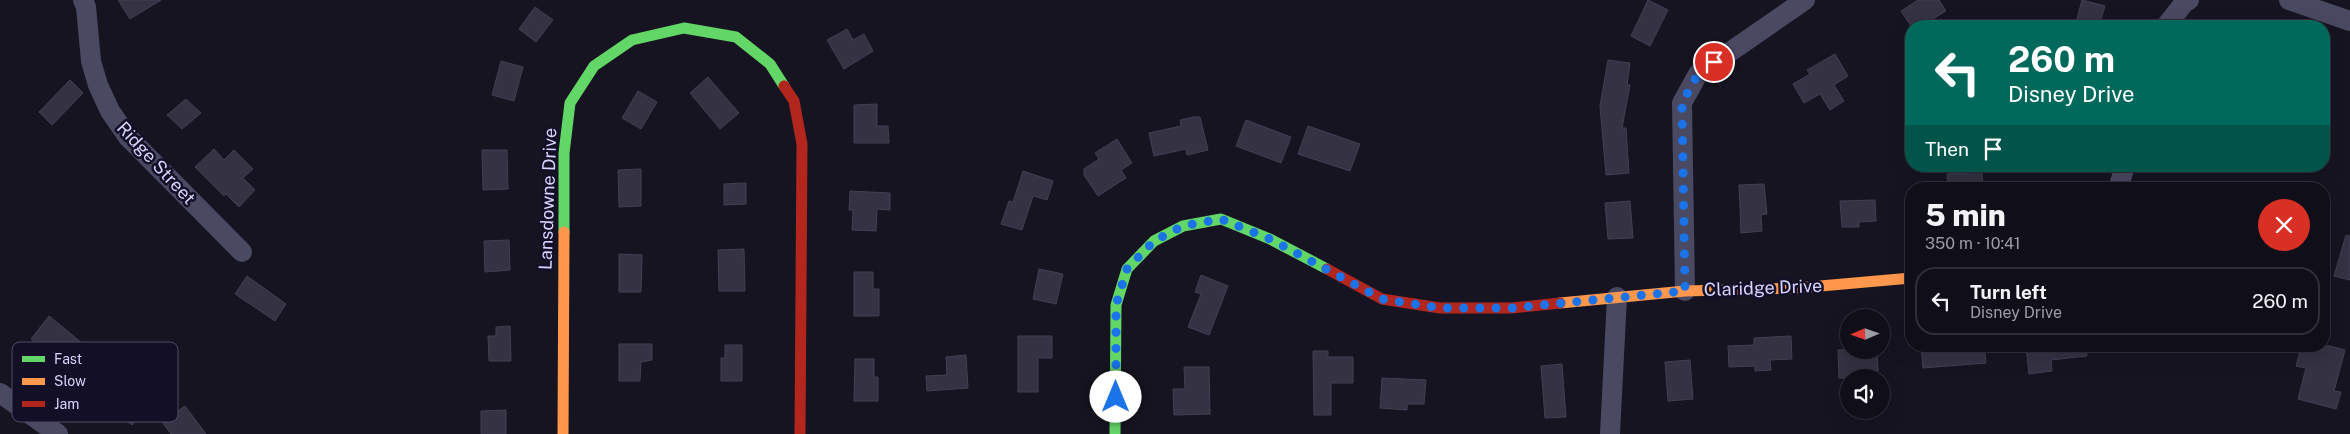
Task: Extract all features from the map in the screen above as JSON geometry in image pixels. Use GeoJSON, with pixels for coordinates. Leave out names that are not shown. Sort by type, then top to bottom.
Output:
{"type":"FeatureCollection","features":[{"type":"Feature","properties":{"kind":"street","name":"Ridge Street"},"geometry":{"type":"LineString","coordinates":[[83,0],[86,7],[91,61],[98,85],[110,111],[128,137],[242,252]]}},
{"type":"Feature","properties":{"kind":"street"},"geometry":{"type":"LineString","coordinates":[[1685,291],[1682,103],[1698,74],[1805,0]]}},
{"type":"Feature","properties":{"kind":"street"},"geometry":{"type":"LineString","coordinates":[[2171,20],[2184,3],[2190,0]]}},
{"type":"Feature","properties":{"kind":"street"},"geometry":{"type":"LineString","coordinates":[[2289,0],[2350,21]]}},
{"type":"Feature","properties":{"kind":"street","name":"Lansdowne Drive"},"geometry":{"type":"LineString","coordinates":[[563,434],[564,153],[570,103],[594,66],[632,40],[684,28],[736,37],[770,64],[794,101],[802,144],[800,434]]}},
{"type":"Feature","properties":{"kind":"street","name":"Claridge Drive"},"geometry":{"type":"LineString","coordinates":[[1115,434],[1116,305],[1127,269],[1154,241],[1183,226],[1221,219],[1270,239],[1382,299],[1440,308],[1503,308],[1685,291],[1798,288],[1905,279]]}},
{"type":"Feature","properties":{"kind":"street"},"geometry":{"type":"LineString","coordinates":[[1610,434],[1617,297]]}},
{"type":"Feature","properties":{"kind":"street"},"geometry":{"type":"LineString","coordinates":[[0,393],[12,401]]}},
{"type":"Feature","properties":{"kind":"street"},"geometry":{"type":"LineString","coordinates":[[41,422],[58,434]]}},
{"type":"Feature","properties":{"kind":"building"},"geometry":{"type":"Polygon","coordinates":[[[118,0],[161,0],[130,19],[118,0]]]}},
{"type":"Feature","properties":{"kind":"building"},"geometry":{"type":"Polygon","coordinates":[[[1648,0],[1668,10],[1650,46],[1631,36],[1648,0]]]}},
{"type":"Feature","properties":{"kind":"building"},"geometry":{"type":"Polygon","coordinates":[[[1918,0],[1939,0],[1946,11],[1931,20],[1907,20],[1901,11],[1918,0]]]}},
{"type":"Feature","properties":{"kind":"building"},"geometry":{"type":"Polygon","coordinates":[[[2082,0],[2105,6],[2101,20],[2077,20],[2082,0]]]}},
{"type":"Feature","properties":{"kind":"building"},"geometry":{"type":"Polygon","coordinates":[[[535,7],[553,20],[536,42],[519,29],[535,7]]]}},
{"type":"Feature","properties":{"kind":"building"},"geometry":{"type":"Polygon","coordinates":[[[847,29],[853,40],[864,34],[873,51],[844,69],[827,40],[847,29]]]}},
{"type":"Feature","properties":{"kind":"building"},"geometry":{"type":"Polygon","coordinates":[[[1835,54],[1848,76],[1834,85],[1844,101],[1830,110],[1820,94],[1804,103],[1793,84],[1810,74],[1807,70],[1835,54]]]}},
{"type":"Feature","properties":{"kind":"building"},"geometry":{"type":"Polygon","coordinates":[[[1608,60],[1630,63],[1627,85],[1630,85],[1622,128],[1626,128],[1629,173],[1606,175],[1600,106],[1608,60]]]}},
{"type":"Feature","properties":{"kind":"building"},"geometry":{"type":"Polygon","coordinates":[[[501,61],[523,67],[514,101],[492,95],[501,61]]]}},
{"type":"Feature","properties":{"kind":"building"},"geometry":{"type":"Polygon","coordinates":[[[708,77],[739,113],[720,129],[690,93],[708,77]]]}},
{"type":"Feature","properties":{"kind":"building"},"geometry":{"type":"Polygon","coordinates":[[[70,80],[83,93],[52,125],[39,112],[70,80]]]}},
{"type":"Feature","properties":{"kind":"building"},"geometry":{"type":"Polygon","coordinates":[[[638,91],[657,102],[641,129],[622,118],[638,91]]]}},
{"type":"Feature","properties":{"kind":"building"},"geometry":{"type":"Polygon","coordinates":[[[186,99],[201,113],[182,129],[167,115],[186,99]]]}},
{"type":"Feature","properties":{"kind":"building"},"geometry":{"type":"Polygon","coordinates":[[[877,104],[877,126],[888,126],[889,143],[854,143],[854,105],[877,104]]]}},
{"type":"Feature","properties":{"kind":"building"},"geometry":{"type":"Polygon","coordinates":[[[1200,117],[1208,150],[1187,155],[1186,149],[1154,156],[1149,133],[1181,126],[1180,120],[1200,117]]]}},
{"type":"Feature","properties":{"kind":"building"},"geometry":{"type":"Polygon","coordinates":[[[1246,120],[1291,137],[1281,163],[1236,146],[1246,120]]]}},
{"type":"Feature","properties":{"kind":"building"},"geometry":{"type":"Polygon","coordinates":[[[1308,126],[1360,144],[1350,171],[1298,154],[1308,126]]]}},
{"type":"Feature","properties":{"kind":"building"},"geometry":{"type":"Polygon","coordinates":[[[1117,139],[1132,163],[1121,170],[1126,178],[1098,196],[1084,175],[1084,169],[1099,159],[1095,153],[1117,139]]]}},
{"type":"Feature","properties":{"kind":"building"},"geometry":{"type":"Polygon","coordinates":[[[214,149],[224,160],[234,150],[253,169],[243,178],[255,190],[239,207],[226,194],[224,196],[195,167],[214,149]]]}},
{"type":"Feature","properties":{"kind":"building"},"geometry":{"type":"Polygon","coordinates":[[[482,150],[507,150],[508,189],[483,190],[482,150]]]}},
{"type":"Feature","properties":{"kind":"building"},"geometry":{"type":"Polygon","coordinates":[[[641,169],[641,206],[619,207],[618,170],[641,169]]]}},
{"type":"Feature","properties":{"kind":"building"},"geometry":{"type":"Polygon","coordinates":[[[1023,171],[1053,181],[1047,200],[1033,196],[1022,230],[1001,224],[1009,201],[1013,202],[1023,171]]]}},
{"type":"Feature","properties":{"kind":"building"},"geometry":{"type":"Polygon","coordinates":[[[1982,172],[1983,182],[1948,182],[1947,174],[1982,172]]]}},
{"type":"Feature","properties":{"kind":"building"},"geometry":{"type":"Polygon","coordinates":[[[746,183],[746,204],[724,205],[724,184],[746,183]]]}},
{"type":"Feature","properties":{"kind":"building"},"geometry":{"type":"Polygon","coordinates":[[[1764,184],[1767,214],[1761,215],[1762,231],[1741,233],[1739,185],[1764,184]]]}},
{"type":"Feature","properties":{"kind":"building"},"geometry":{"type":"Polygon","coordinates":[[[850,191],[890,193],[890,210],[877,209],[876,231],[852,230],[853,210],[849,210],[850,191]]]}},
{"type":"Feature","properties":{"kind":"building"},"geometry":{"type":"Polygon","coordinates":[[[1875,200],[1876,221],[1859,222],[1859,227],[1842,227],[1840,201],[1875,200]]]}},
{"type":"Feature","properties":{"kind":"building"},"geometry":{"type":"Polygon","coordinates":[[[1630,201],[1633,238],[1608,239],[1605,203],[1630,201]]]}},
{"type":"Feature","properties":{"kind":"building"},"geometry":{"type":"Polygon","coordinates":[[[2346,235],[2350,236],[2350,280],[2334,276],[2346,235]]]}},
{"type":"Feature","properties":{"kind":"building"},"geometry":{"type":"Polygon","coordinates":[[[509,240],[510,270],[485,272],[484,241],[509,240]]]}},
{"type":"Feature","properties":{"kind":"building"},"geometry":{"type":"Polygon","coordinates":[[[744,249],[745,291],[719,291],[718,250],[744,249]]]}},
{"type":"Feature","properties":{"kind":"building"},"geometry":{"type":"Polygon","coordinates":[[[619,254],[642,255],[641,292],[619,292],[619,254]]]}},
{"type":"Feature","properties":{"kind":"building"},"geometry":{"type":"Polygon","coordinates":[[[1039,269],[1063,274],[1056,304],[1033,299],[1039,269]]]}},
{"type":"Feature","properties":{"kind":"building"},"geometry":{"type":"Polygon","coordinates":[[[854,272],[873,272],[873,289],[879,289],[879,316],[854,316],[854,272]]]}},
{"type":"Feature","properties":{"kind":"building"},"geometry":{"type":"Polygon","coordinates":[[[1201,275],[1228,286],[1209,335],[1188,327],[1201,294],[1195,292],[1201,275]]]}},
{"type":"Feature","properties":{"kind":"building"},"geometry":{"type":"Polygon","coordinates":[[[247,276],[286,304],[275,321],[235,294],[247,276]]]}},
{"type":"Feature","properties":{"kind":"building"},"geometry":{"type":"Polygon","coordinates":[[[49,316],[81,342],[34,342],[31,339],[49,316]]]}},
{"type":"Feature","properties":{"kind":"building"},"geometry":{"type":"Polygon","coordinates":[[[510,326],[511,361],[489,361],[488,336],[496,336],[496,327],[510,326]]]}},
{"type":"Feature","properties":{"kind":"building"},"geometry":{"type":"Polygon","coordinates":[[[1018,336],[1052,336],[1052,358],[1038,358],[1038,392],[1018,392],[1018,336]]]}},
{"type":"Feature","properties":{"kind":"building"},"geometry":{"type":"Polygon","coordinates":[[[1791,336],[1792,359],[1770,360],[1771,370],[1755,371],[1755,366],[1729,367],[1728,346],[1754,345],[1754,338],[1791,336]]]}},
{"type":"Feature","properties":{"kind":"building"},"geometry":{"type":"Polygon","coordinates":[[[619,344],[652,344],[652,360],[641,362],[640,381],[619,381],[619,344]]]}},
{"type":"Feature","properties":{"kind":"building"},"geometry":{"type":"Polygon","coordinates":[[[725,345],[742,345],[742,381],[721,381],[721,358],[725,358],[725,345]]]}},
{"type":"Feature","properties":{"kind":"building"},"geometry":{"type":"Polygon","coordinates":[[[2330,346],[2345,350],[2334,391],[2341,392],[2336,409],[2298,399],[2306,368],[2296,366],[2300,352],[2330,352],[2330,346]]]}},
{"type":"Feature","properties":{"kind":"building"},"geometry":{"type":"Polygon","coordinates":[[[1838,350],[1840,350],[1840,359],[1877,359],[1878,369],[1840,369],[1839,378],[1838,350]]]}},
{"type":"Feature","properties":{"kind":"building"},"geometry":{"type":"Polygon","coordinates":[[[1313,351],[1328,351],[1328,357],[1353,357],[1353,383],[1331,383],[1331,415],[1314,415],[1313,351]]]}},
{"type":"Feature","properties":{"kind":"building"},"geometry":{"type":"Polygon","coordinates":[[[1922,352],[1985,352],[1986,363],[1923,368],[1922,352]]]}},
{"type":"Feature","properties":{"kind":"building"},"geometry":{"type":"Polygon","coordinates":[[[2027,352],[2087,352],[2087,356],[2051,360],[2052,371],[2029,374],[2027,352]]]}},
{"type":"Feature","properties":{"kind":"building"},"geometry":{"type":"Polygon","coordinates":[[[966,355],[968,388],[927,391],[926,376],[947,375],[946,357],[966,355]]]}},
{"type":"Feature","properties":{"kind":"building"},"geometry":{"type":"Polygon","coordinates":[[[855,359],[874,359],[874,377],[878,377],[878,401],[854,401],[855,359]]]}},
{"type":"Feature","properties":{"kind":"building"},"geometry":{"type":"Polygon","coordinates":[[[1690,360],[1693,399],[1668,401],[1665,362],[1690,360]]]}},
{"type":"Feature","properties":{"kind":"building"},"geometry":{"type":"Polygon","coordinates":[[[1562,364],[1566,417],[1545,418],[1541,366],[1562,364]]]}},
{"type":"Feature","properties":{"kind":"building"},"geometry":{"type":"Polygon","coordinates":[[[1184,367],[1209,367],[1210,414],[1174,415],[1173,389],[1185,389],[1184,367]]]}},
{"type":"Feature","properties":{"kind":"building"},"geometry":{"type":"Polygon","coordinates":[[[1382,378],[1426,380],[1424,404],[1407,404],[1407,410],[1380,408],[1382,378]]]}},
{"type":"Feature","properties":{"kind":"building"},"geometry":{"type":"Polygon","coordinates":[[[185,406],[206,434],[171,434],[162,422],[178,422],[178,411],[185,406]]]}},
{"type":"Feature","properties":{"kind":"building"},"geometry":{"type":"Polygon","coordinates":[[[506,410],[506,434],[481,434],[481,411],[506,410]]]}},
{"type":"Feature","properties":{"kind":"traffic: fast"},"geometry":{"type":"LineString","coordinates":[[564,232],[564,153],[570,103],[594,66],[632,40],[684,28],[736,37],[770,64],[784,86]]}},
{"type":"Feature","properties":{"kind":"traffic: fast"},"geometry":{"type":"LineString","coordinates":[[1115,434],[1116,305],[1127,269],[1154,241],[1183,226],[1221,219],[1270,239],[1327,269]]}},
{"type":"Feature","properties":{"kind":"traffic: slow"},"geometry":{"type":"LineString","coordinates":[[563,434],[564,232]]}},
{"type":"Feature","properties":{"kind":"traffic: slow"},"geometry":{"type":"LineString","coordinates":[[1560,303],[1685,291],[1798,288],[1905,279]]}},
{"type":"Feature","properties":{"kind":"traffic: jam"},"geometry":{"type":"LineString","coordinates":[[784,86],[794,101],[802,144],[800,434]]}},
{"type":"Feature","properties":{"kind":"traffic: jam"},"geometry":{"type":"LineString","coordinates":[[1327,269],[1382,299],[1440,308],[1512,308],[1560,303]]}},
{"type":"Feature","properties":{"kind":"route"},"geometry":{"type":"LineString","coordinates":[[1116,397],[1116,305],[1127,269],[1154,241],[1183,226],[1221,219],[1270,239],[1382,299],[1440,308],[1512,308],[1685,291],[1682,103],[1698,74],[1714,62]]}}]}
